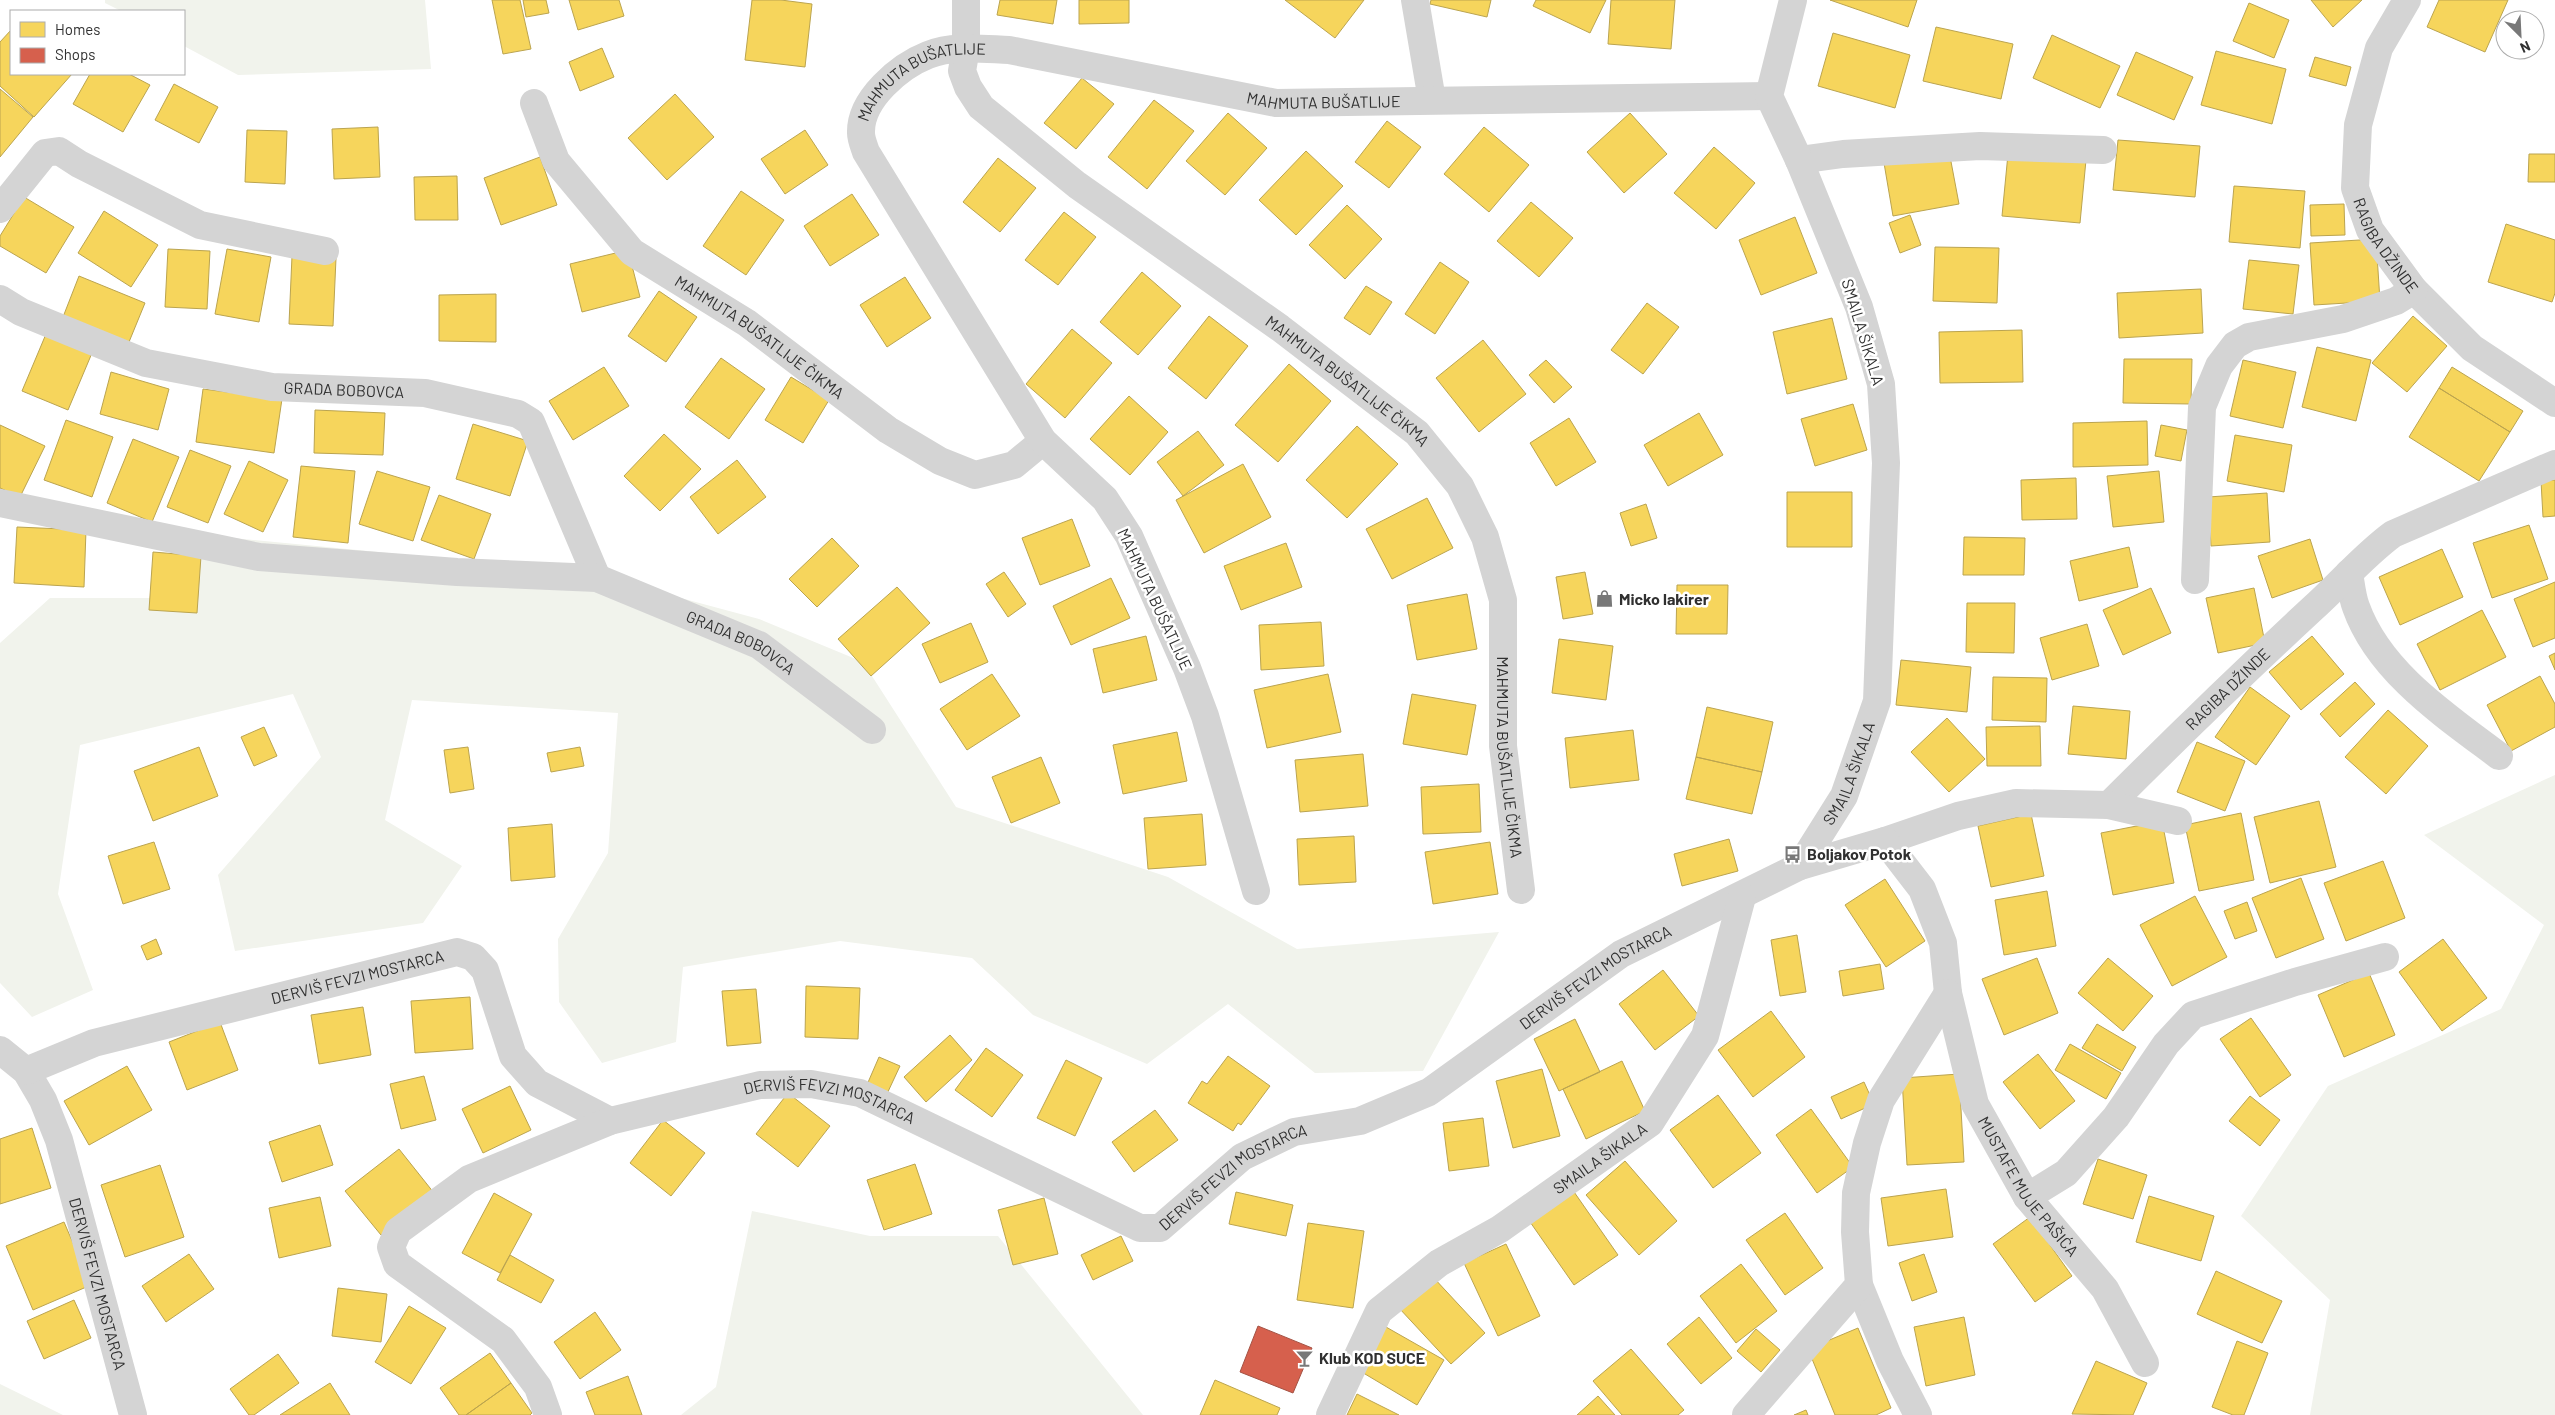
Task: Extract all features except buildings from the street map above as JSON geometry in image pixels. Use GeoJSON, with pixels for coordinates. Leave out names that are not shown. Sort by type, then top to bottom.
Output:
{"type":"FeatureCollection","features":[{"type":"Feature","properties":{"kind":"street","name":"MAHMUTA BUŠATLIJE ČIKMA"},"geometry":{"type":"LineString","coordinates":[[966,0],[966,48],[962,70],[968,87],[982,107],[1077,185],[1280,328],[1417,433],[1460,486],[1485,537],[1503,600],[1504,746],[1521,890]]}},
{"type":"Feature","properties":{"kind":"street"},"geometry":{"type":"LineString","coordinates":[[1415,0],[1432,100]]}},
{"type":"Feature","properties":{"kind":"street"},"geometry":{"type":"LineString","coordinates":[[1769,96],[1792,0]]}},
{"type":"Feature","properties":{"kind":"street","name":"RAGIBA DŽINDE"},"geometry":{"type":"LineString","coordinates":[[2407,0],[2379,48],[2358,125],[2356,188],[2370,230],[2414,290],[2472,348],[2555,403]]}},
{"type":"Feature","properties":{"kind":"street","name":"MAHMUTA BUŠATLIJE"},"geometry":{"type":"LineString","coordinates":[[1256,891],[1205,716],[1187,668],[1129,536],[1105,499],[1042,441],[866,152],[861,132],[867,110],[876,93],[890,78],[928,54],[966,48],[1009,50],[1276,103],[1769,96]]}},
{"type":"Feature","properties":{"kind":"street","name":"SMAILA ŠIKALA"},"geometry":{"type":"LineString","coordinates":[[1769,96],[1799,160],[1862,316],[1881,384],[1886,463],[1877,701],[1844,796],[1800,866]]}},
{"type":"Feature","properties":{"kind":"street","name":"MAHMUTA BUŠATLIJE ČIKMA"},"geometry":{"type":"LineString","coordinates":[[534,103],[556,161],[632,252],[747,322],[888,430],[940,461],[975,475],[1014,465],[1042,441]]}},
{"type":"Feature","properties":{"kind":"street"},"geometry":{"type":"LineString","coordinates":[[1799,160],[1843,154],[1980,146],[2104,150]]}},
{"type":"Feature","properties":{"kind":"street"},"geometry":{"type":"LineString","coordinates":[[0,209],[45,153],[59,151],[79,164],[200,225],[325,251]]}},
{"type":"Feature","properties":{"kind":"street"},"geometry":{"type":"LineString","coordinates":[[2195,580],[2202,407],[2219,366],[2235,345],[2249,337],[2343,319],[2396,301],[2414,290]]}},
{"type":"Feature","properties":{"kind":"street","name":"GRADA BOBOVCA"},"geometry":{"type":"LineString","coordinates":[[0,298],[21,312],[146,363],[272,387],[426,393],[518,414],[531,422],[597,578]]}},
{"type":"Feature","properties":{"kind":"street","name":"RAGIBA DŽINDE"},"geometry":{"type":"LineString","coordinates":[[2108,805],[2370,551],[2393,534],[2555,464]]}},
{"type":"Feature","properties":{"kind":"street","name":"GRADA BOBOVCA"},"geometry":{"type":"LineString","coordinates":[[0,503],[259,557],[457,572],[597,578],[759,646],[872,730]]}},
{"type":"Feature","properties":{"kind":"street"},"geometry":{"type":"LineString","coordinates":[[2349,573],[2356,607],[2371,639],[2403,679],[2426,700],[2498,756]]}},
{"type":"Feature","properties":{"kind":"street"},"geometry":{"type":"LineString","coordinates":[[1742,896],[1800,866],[1885,841],[1958,816],[2016,803],[2108,805],[2178,821]]}},
{"type":"Feature","properties":{"kind":"street","name":"MUSTAFE MUJE PAŠIĆA"},"geometry":{"type":"LineString","coordinates":[[1885,841],[1922,889],[1943,943],[1948,993],[1975,1104],[2027,1197],[2105,1290],[2145,1363]]}},
{"type":"Feature","properties":{"kind":"street","name":"SMAILA ŠIKALA"},"geometry":{"type":"LineString","coordinates":[[1330,1415],[1380,1311],[1439,1263],[1500,1229],[1650,1124],[1705,1036],[1742,896]]}},
{"type":"Feature","properties":{"kind":"street","name":"DERVIŠ FEVZI MOSTARCA"},"geometry":{"type":"LineString","coordinates":[[548,1415],[538,1387],[503,1340],[397,1264],[391,1247],[398,1231],[469,1179],[610,1121],[760,1085],[811,1084],[860,1093],[1140,1228],[1160,1228],[1242,1157],[1294,1132],[1360,1121],[1429,1092],[1621,954],[1742,896]]}},
{"type":"Feature","properties":{"kind":"street","name":"DERVIŠ FEVZI MOSTARCA"},"geometry":{"type":"LineString","coordinates":[[26,1071],[94,1043],[457,952],[473,958],[484,970],[513,1056],[537,1083],[610,1121]]}},
{"type":"Feature","properties":{"kind":"street"},"geometry":{"type":"LineString","coordinates":[[2027,1197],[2066,1173],[2116,1117],[2166,1044],[2193,1015],[2295,982],[2385,957]]}},
{"type":"Feature","properties":{"kind":"street"},"geometry":{"type":"LineString","coordinates":[[1918,1415],[1890,1361],[1859,1285],[1855,1232],[1856,1193],[1867,1143],[1881,1100],[1948,993]]}},
{"type":"Feature","properties":{"kind":"street","name":"DERVIŠ FEVZI MOSTARCA"},"geometry":{"type":"LineString","coordinates":[[0,1050],[26,1071],[43,1100],[59,1140],[133,1415]]}},
{"type":"Feature","properties":{"kind":"street"},"geometry":{"type":"LineString","coordinates":[[1746,1415],[1859,1285]]}},
{"type":"Feature","properties":{"kind":"shaded area"},"geometry":{"type":"Polygon","coordinates":[[[105,0],[425,0],[431,69],[238,75],[185,47],[185,10],[119,10],[105,3],[105,0]]]}},
{"type":"Feature","properties":{"kind":"shaded area"},"geometry":{"type":"Polygon","coordinates":[[[223,537],[584,572],[759,619],[863,662],[956,807],[1168,877],[1297,949],[1499,932],[1423,1071],[1315,1073],[1228,1004],[1147,1064],[1033,1015],[972,958],[840,941],[683,967],[676,1042],[602,1063],[559,1002],[558,939],[608,853],[618,713],[412,700],[385,820],[462,866],[423,923],[235,951],[218,875],[321,757],[293,694],[80,745],[58,894],[93,990],[32,1017],[0,983],[0,643],[50,598],[158,598],[223,537]]]}},
{"type":"Feature","properties":{"kind":"shaded area"},"geometry":{"type":"Polygon","coordinates":[[[2555,775],[2555,1415],[2310,1415],[2330,1300],[2241,1216],[2328,1086],[2501,1009],[2544,925],[2424,835],[2555,775]]]}},
{"type":"Feature","properties":{"kind":"shaded area"},"geometry":{"type":"Polygon","coordinates":[[[752,1211],[870,1236],[998,1236],[1143,1415],[681,1415],[716,1387],[752,1211]]]}},
{"type":"Feature","properties":{"kind":"shaded area"},"geometry":{"type":"Polygon","coordinates":[[[0,1384],[63,1415],[0,1415],[0,1384]]]}},
{"type":"Feature","properties":{"kind":"place","name":"Micko lakirer"},"geometry":{"type":"Point","coordinates":[1605,599]}},
{"type":"Feature","properties":{"kind":"place","name":"Boljakov Potok"},"geometry":{"type":"Point","coordinates":[1793,854]}},
{"type":"Feature","properties":{"kind":"place","name":"Klub KOD SUCE"},"geometry":{"type":"Point","coordinates":[1305,1358]}}]}
